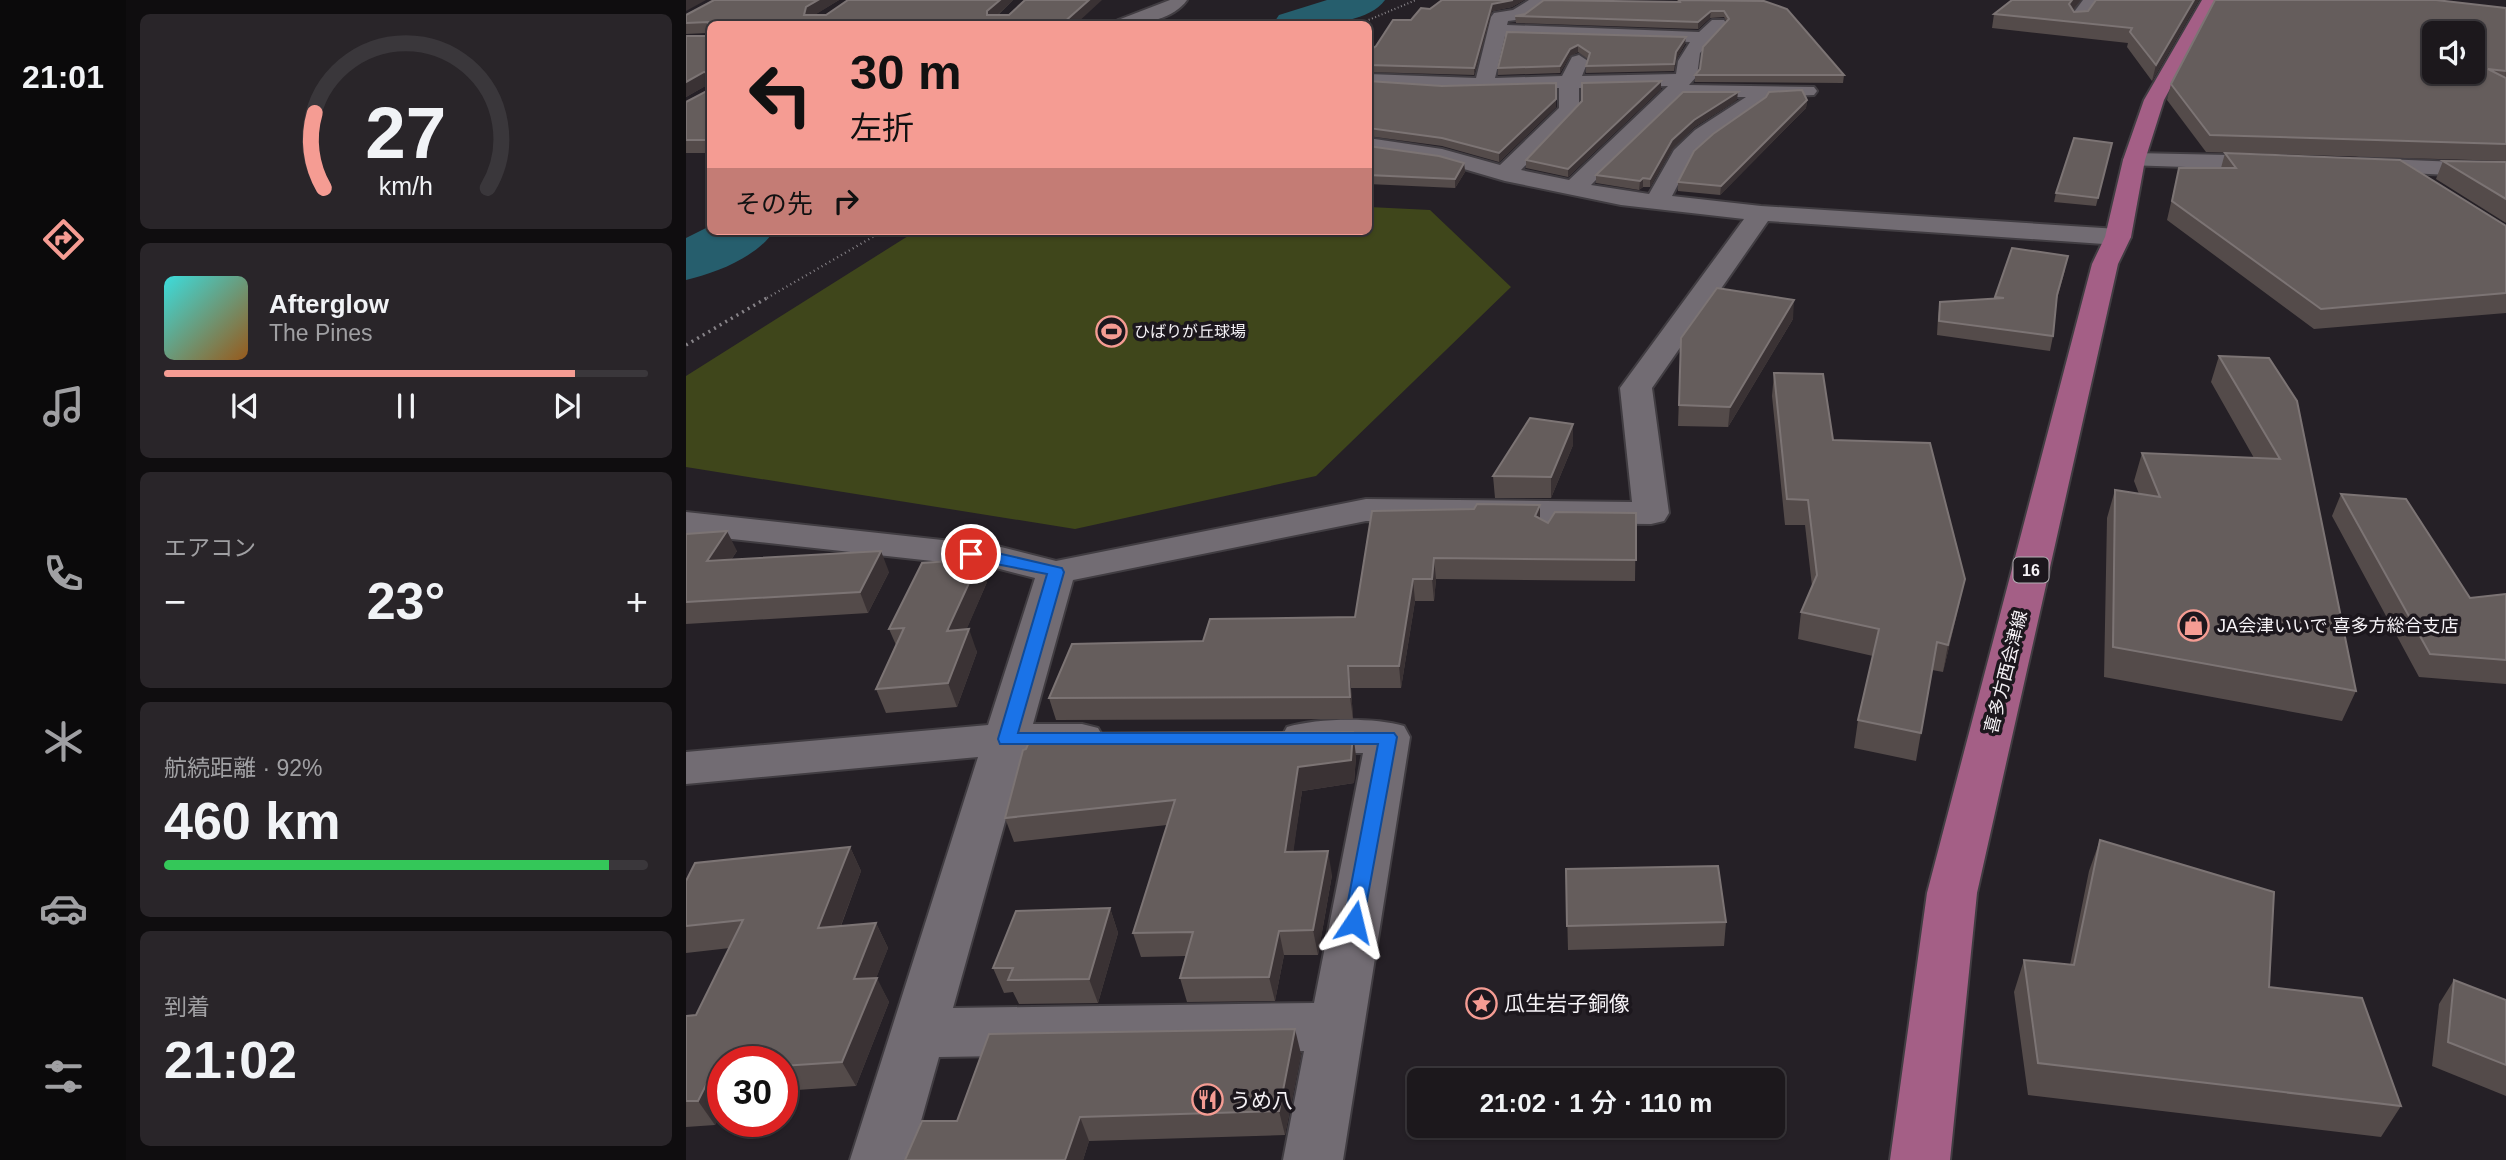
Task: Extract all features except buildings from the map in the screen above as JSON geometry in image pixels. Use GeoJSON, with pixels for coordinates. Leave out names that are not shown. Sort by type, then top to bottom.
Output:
{"type":"FeatureCollection","features":[{"type":"Feature","properties":{"kind":"main road","name":"喜多方西会津線"},"geometry":{"type":"LineString","coordinates":[[1920,1160],[1952,893],[2105,264],[2118,237],[2134,160],[2154,100],[2210,0]]}},
{"type":"Feature","properties":{"kind":"street"},"geometry":{"type":"LineString","coordinates":[[1132,21],[1174,6],[1179,0]]}},
{"type":"Feature","properties":{"kind":"street"},"geometry":{"type":"LineString","coordinates":[[1483,84],[1500,17],[1518,15],[1540,0]]}},
{"type":"Feature","properties":{"kind":"street"},"geometry":{"type":"LineString","coordinates":[[2077,20],[2092,0]]}},
{"type":"Feature","properties":{"kind":"street"},"geometry":{"type":"LineString","coordinates":[[1574,190],[1678,87],[1690,55],[1702,37],[1718,24]]}},
{"type":"Feature","properties":{"kind":"street"},"geometry":{"type":"LineString","coordinates":[[1496,30],[1702,37]]}},
{"type":"Feature","properties":{"kind":"street"},"geometry":{"type":"LineString","coordinates":[[1505,174],[1569,109],[1569,82],[1580,58],[1600,34]]}},
{"type":"Feature","properties":{"kind":"street"},"geometry":{"type":"LineString","coordinates":[[1372,80],[1443,85],[1569,82],[1757,91],[1801,83],[1678,87]]}},
{"type":"Feature","properties":{"kind":"street"},"geometry":{"type":"LineString","coordinates":[[1657,201],[1682,155],[1703,135],[1757,99],[1757,91]]}},
{"type":"Feature","properties":{"kind":"street"},"geometry":{"type":"LineString","coordinates":[[1372,146],[1442,156],[1574,190],[1657,201],[1761,213],[2118,237]]}},
{"type":"Feature","properties":{"kind":"street"},"geometry":{"type":"LineString","coordinates":[[2134,160],[2300,164]]}},
{"type":"Feature","properties":{"kind":"street"},"geometry":{"type":"LineString","coordinates":[[2341,165],[2506,171]]}},
{"type":"Feature","properties":{"kind":"street"},"geometry":{"type":"LineString","coordinates":[[2396,166],[2440,194]]}},
{"type":"Feature","properties":{"kind":"street"},"geometry":{"type":"LineString","coordinates":[[686,523],[997,557],[1056,572],[1366,510],[1651,513],[1636,388],[1761,213]]}},
{"type":"Feature","properties":{"kind":"street"},"geometry":{"type":"LineString","coordinates":[[880,1160],[1056,572]]}},
{"type":"Feature","properties":{"kind":"street"},"geometry":{"type":"LineString","coordinates":[[1265,738],[1388,737],[1313,1160]]}},
{"type":"Feature","properties":{"kind":"street"},"geometry":{"type":"LineString","coordinates":[[686,768],[1007,739],[1129,738]]}},
{"type":"Feature","properties":{"kind":"street"},"geometry":{"type":"LineString","coordinates":[[920,1033],[1335,1027]]}},
{"type":"Feature","properties":{"kind":"path"},"geometry":{"type":"LineString","coordinates":[[1366,21],[1416,0]]}},
{"type":"Feature","properties":{"kind":"path"},"geometry":{"type":"LineString","coordinates":[[686,345],[876,235]]}},
{"type":"Feature","properties":{"kind":"green space","name":"ひばりが丘球場"},"geometry":{"type":"Polygon","coordinates":[[[1372,207],[1430,210],[1511,287],[1316,476],[1075,529],[686,467],[686,376],[910,235],[1372,235],[1372,207]]]}},
{"type":"Feature","properties":{"kind":"waterway"},"geometry":{"type":"LineString","coordinates":[[1302,21],[1366,0]]}},
{"type":"Feature","properties":{"kind":"waterway"},"geometry":{"type":"LineString","coordinates":[[686,262],[737,235]]}},
{"type":"Feature","properties":{"kind":"place","name":"ひばりが丘球場"},"geometry":{"type":"Point","coordinates":[1111,331]}},
{"type":"Feature","properties":{"kind":"place","name":"JA会津いいで 喜多方総合支店"},"geometry":{"type":"Point","coordinates":[2194,626]}},
{"type":"Feature","properties":{"kind":"place","name":"瓜生岩子銅像"},"geometry":{"type":"Point","coordinates":[1481,1003]}},
{"type":"Feature","properties":{"kind":"place","name":"うめ八"},"geometry":{"type":"Point","coordinates":[1207,1100]}},
{"type":"Feature","properties":{"kind":"route"},"geometry":{"type":"LineString","coordinates":[[971,554],[997,557],[1056,572],[1007,739],[1388,737],[1354,922]]}}]}
